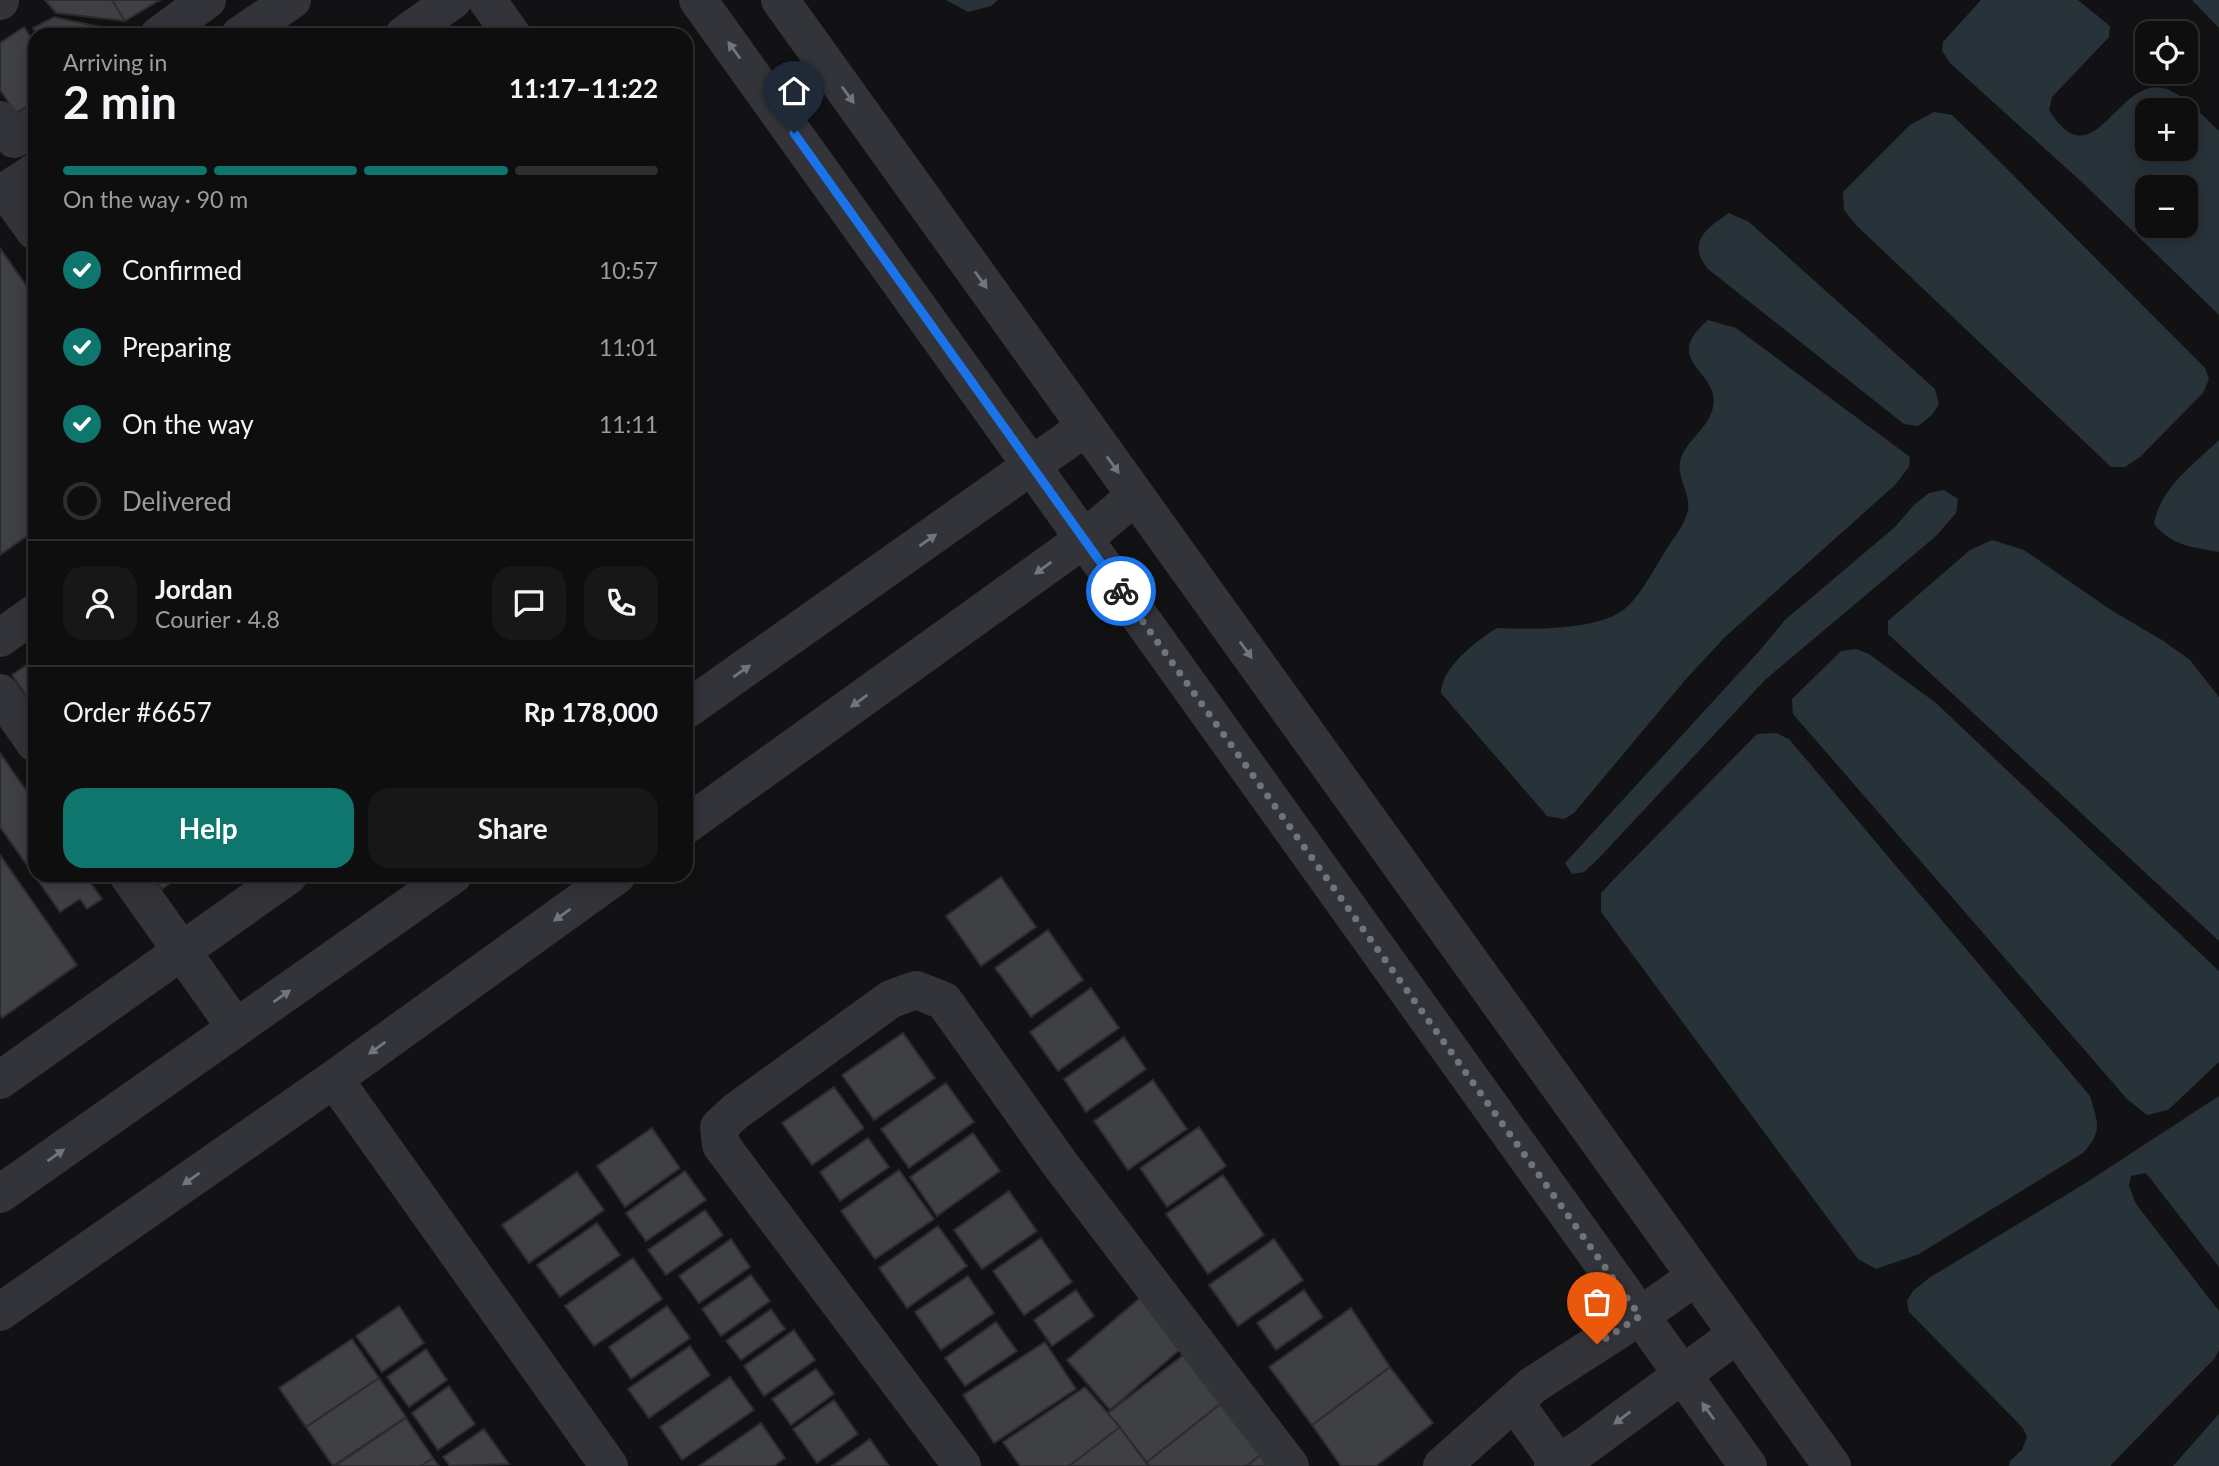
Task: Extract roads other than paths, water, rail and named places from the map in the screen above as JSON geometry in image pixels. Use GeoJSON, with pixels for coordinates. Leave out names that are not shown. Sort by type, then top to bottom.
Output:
{"type":"FeatureCollection","features":[{"type":"Feature","properties":{"kind":"street"},"geometry":{"type":"LineString","coordinates":[[169,28],[208,0]]}},
{"type":"Feature","properties":{"kind":"street"},"geometry":{"type":"LineString","coordinates":[[250,28],[292,0]]}},
{"type":"Feature","properties":{"kind":"street"},"geometry":{"type":"LineString","coordinates":[[414,28],[453,0]]}},
{"type":"Feature","properties":{"kind":"street"},"geometry":{"type":"LineString","coordinates":[[487,0],[507,28]]}},
{"type":"Feature","properties":{"kind":"street"},"geometry":{"type":"LineString","coordinates":[[698,0],[1748,1466]]}},
{"type":"Feature","properties":{"kind":"street"},"geometry":{"type":"LineString","coordinates":[[780,0],[1832,1466]]}},
{"type":"Feature","properties":{"kind":"street"},"geometry":{"type":"LineString","coordinates":[[0,120],[14,139],[28,129]]}},
{"type":"Feature","properties":{"kind":"street"},"geometry":{"type":"LineString","coordinates":[[14,186],[28,216]]}},
{"type":"Feature","properties":{"kind":"street"},"geometry":{"type":"LineString","coordinates":[[693,705],[1086,427]]}},
{"type":"Feature","properties":{"kind":"street"},"geometry":{"type":"LineString","coordinates":[[693,820],[1084,539],[1135,496]]}},
{"type":"Feature","properties":{"kind":"street"},"geometry":{"type":"LineString","coordinates":[[0,638],[28,618]]}},
{"type":"Feature","properties":{"kind":"street"},"geometry":{"type":"LineString","coordinates":[[0,693],[28,733]]}},
{"type":"Feature","properties":{"kind":"street"},"geometry":{"type":"LineString","coordinates":[[133,882],[236,1028]]}},
{"type":"Feature","properties":{"kind":"street"},"geometry":{"type":"LineString","coordinates":[[0,1080],[279,882]]}},
{"type":"Feature","properties":{"kind":"street"},"geometry":{"type":"LineString","coordinates":[[0,1194],[443,882]]}},
{"type":"Feature","properties":{"kind":"street"},"geometry":{"type":"LineString","coordinates":[[0,1312],[334,1079],[607,882]]}},
{"type":"Feature","properties":{"kind":"street"},"geometry":{"type":"LineString","coordinates":[[962,1466],[720,1145],[719,1127],[735,1112],[891,999],[916,990],[944,1001],[1068,1174],[1290,1466]]}},
{"type":"Feature","properties":{"kind":"street"},"geometry":{"type":"LineString","coordinates":[[334,1079],[609,1466]]}},
{"type":"Feature","properties":{"kind":"street"},"geometry":{"type":"LineString","coordinates":[[1443,1466],[1533,1385],[1695,1277]]}},
{"type":"Feature","properties":{"kind":"street"},"geometry":{"type":"LineString","coordinates":[[1515,1403],[1556,1465],[1737,1335]]}}]}
